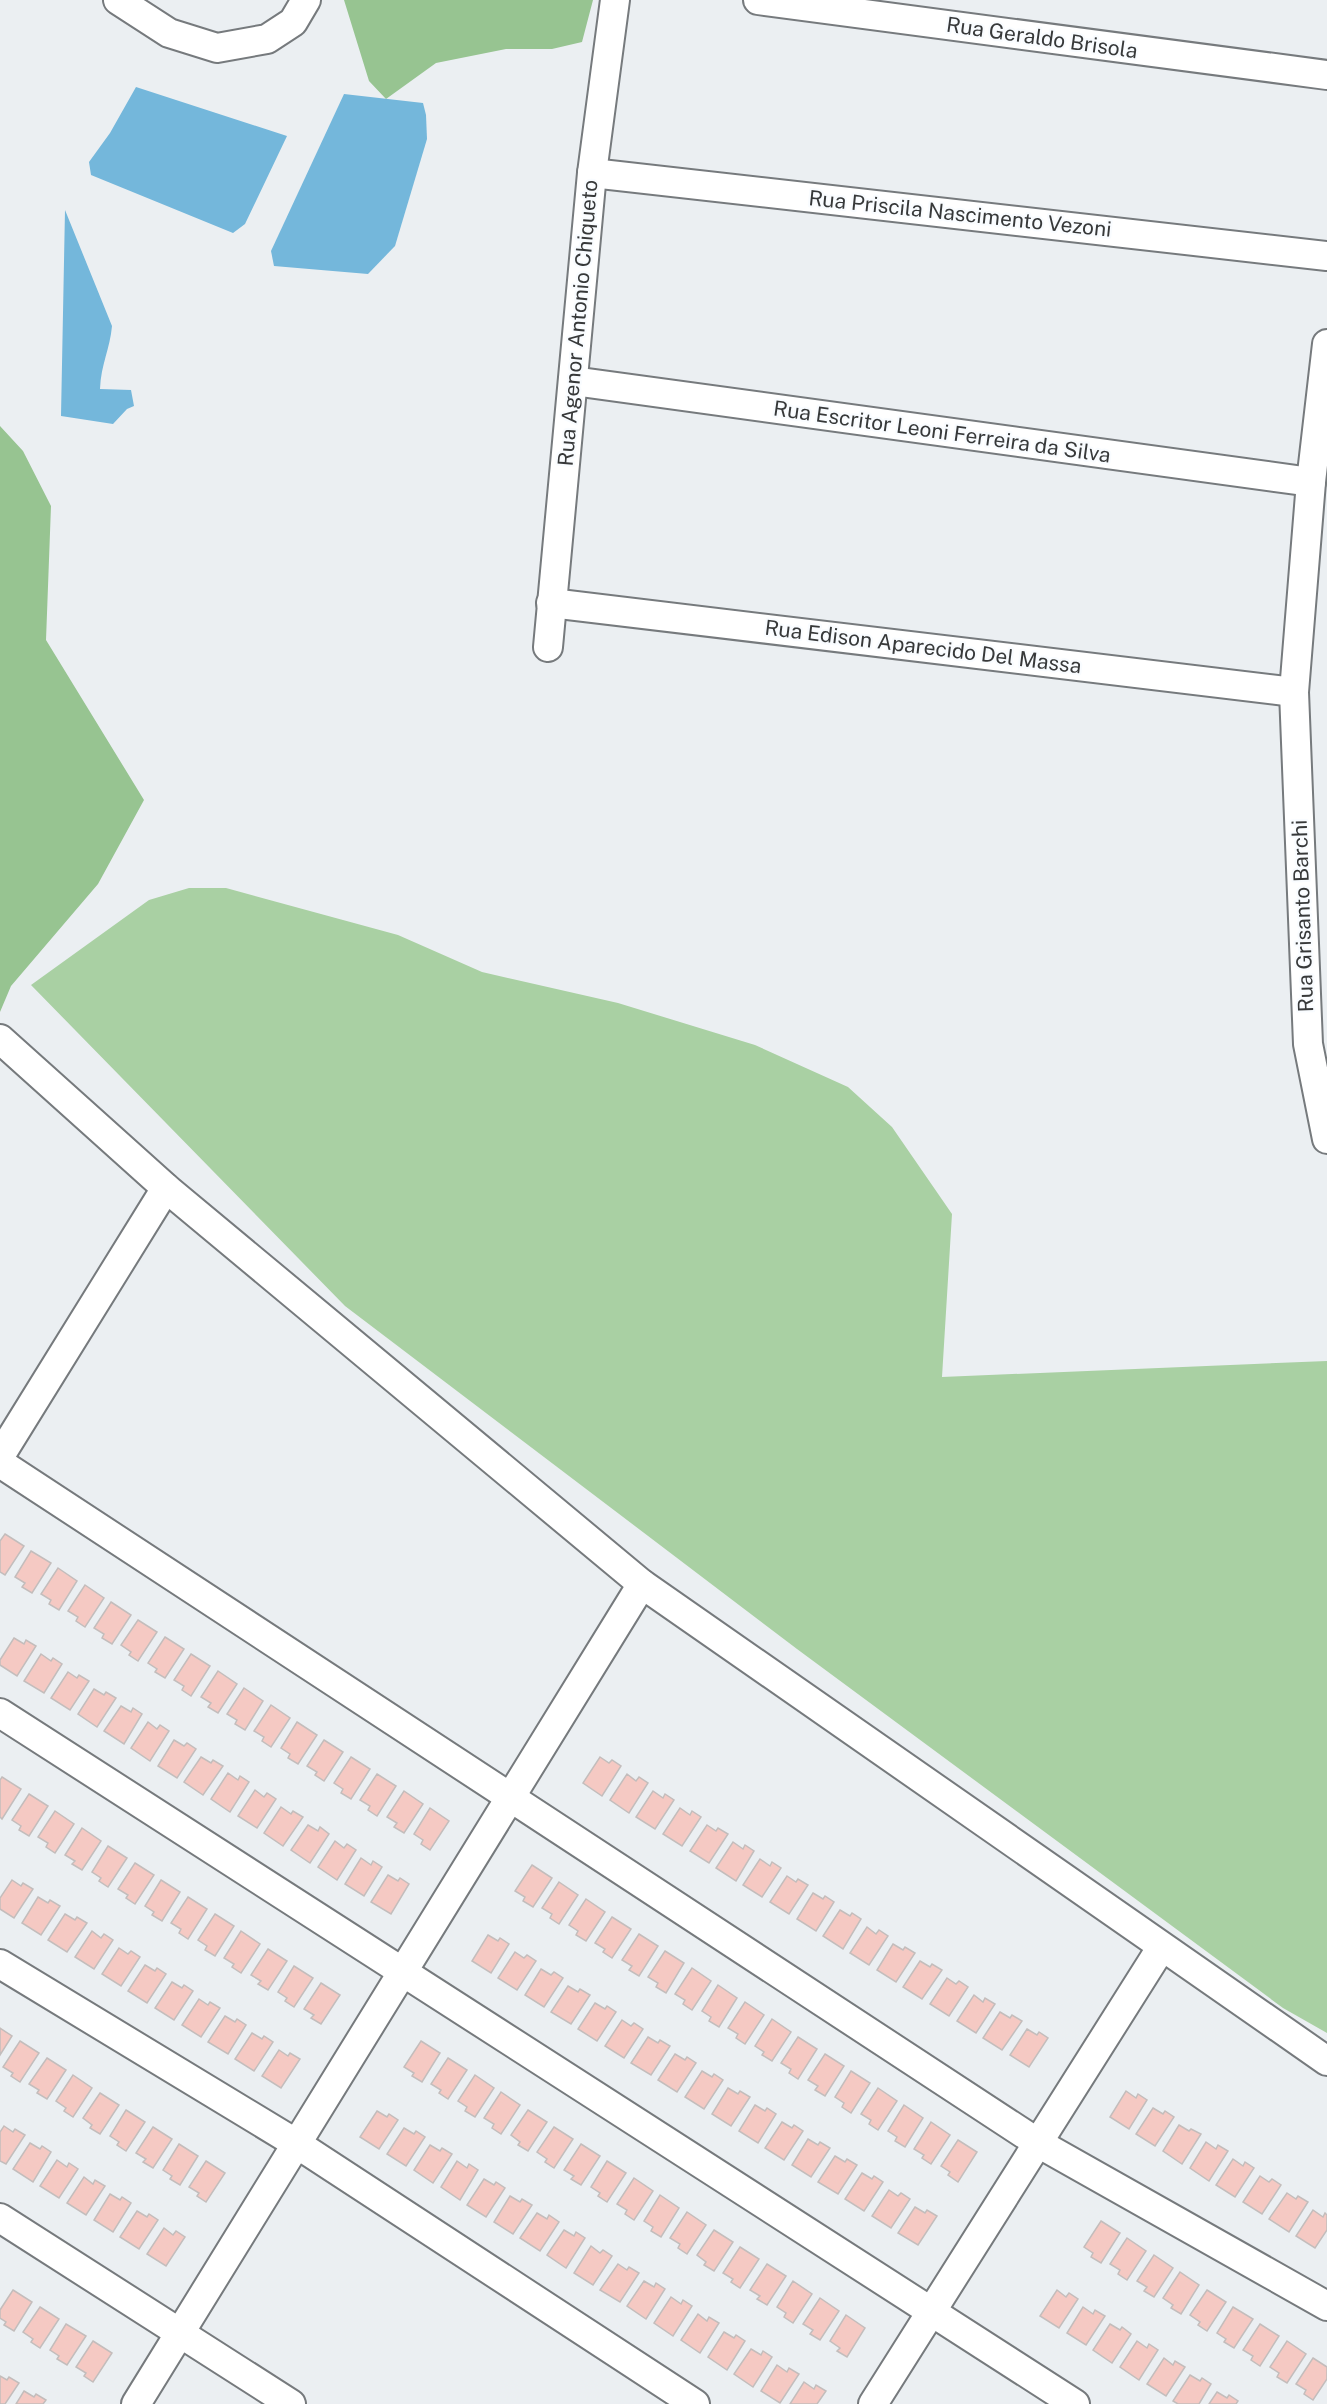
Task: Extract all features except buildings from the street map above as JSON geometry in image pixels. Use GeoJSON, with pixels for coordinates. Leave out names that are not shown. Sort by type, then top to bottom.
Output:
{"type":"FeatureCollection","features":[{"type":"Feature","properties":{"kind":"street"},"geometry":{"type":"LineString","coordinates":[[118,0],[169,33],[217,48],[267,39],[293,22],[306,0]]}},
{"type":"Feature","properties":{"kind":"street","name":"Rua Agenor Antonio Chiqueto"},"geometry":{"type":"LineString","coordinates":[[548,647],[592,173],[615,0]]}},
{"type":"Feature","properties":{"kind":"street","name":"Rua Geraldo Brisola"},"geometry":{"type":"LineString","coordinates":[[758,0],[1327,75]]}},
{"type":"Feature","properties":{"kind":"street","name":"Rua Priscila Nascimento Vezoni"},"geometry":{"type":"LineString","coordinates":[[592,173],[1327,256]]}},
{"type":"Feature","properties":{"kind":"street"},"geometry":{"type":"LineString","coordinates":[[1311,482],[1327,344]]}},
{"type":"Feature","properties":{"kind":"street","name":"Rua Escritor Leoni Ferreira da Silva"},"geometry":{"type":"LineString","coordinates":[[573,381],[1311,482]]}},
{"type":"Feature","properties":{"kind":"street","name":"Rua Grisanto Barchi"},"geometry":{"type":"LineString","coordinates":[[1311,482],[1294,692],[1308,1044],[1327,1139]]}},
{"type":"Feature","properties":{"kind":"street","name":"Rua Edison Aparecido Del Massa"},"geometry":{"type":"LineString","coordinates":[[551,603],[1294,692]]}},
{"type":"Feature","properties":{"kind":"street"},"geometry":{"type":"LineString","coordinates":[[0,1039],[166,1188],[642,1584],[1161,1948],[1327,2061]]}},
{"type":"Feature","properties":{"kind":"street"},"geometry":{"type":"LineString","coordinates":[[0,1456],[166,1188]]}},
{"type":"Feature","properties":{"kind":"street"},"geometry":{"type":"LineString","coordinates":[[0,1463],[1038,2143],[1327,2306]]}},
{"type":"Feature","properties":{"kind":"street"},"geometry":{"type":"LineString","coordinates":[[136,2404],[642,1584]]}},
{"type":"Feature","properties":{"kind":"street"},"geometry":{"type":"LineString","coordinates":[[0,1713],[1075,2404]]}},
{"type":"Feature","properties":{"kind":"street"},"geometry":{"type":"LineString","coordinates":[[873,2404],[1161,1948]]}},
{"type":"Feature","properties":{"kind":"street"},"geometry":{"type":"LineString","coordinates":[[0,1964],[297,2144],[695,2404]]}},
{"type":"Feature","properties":{"kind":"street"},"geometry":{"type":"LineString","coordinates":[[0,2218],[291,2404]]}},
{"type":"Feature","properties":{"kind":"green space"},"geometry":{"type":"Polygon","coordinates":[[[344,0],[593,0],[582,42],[552,49],[506,49],[436,63],[386,99],[369,81],[344,0]]]}},
{"type":"Feature","properties":{"kind":"green space"},"geometry":{"type":"Polygon","coordinates":[[[0,426],[23,451],[51,506],[46,640],[144,800],[98,884],[11,986],[0,1012],[0,426]]]}},
{"type":"Feature","properties":{"kind":"green space"},"geometry":{"type":"Polygon","coordinates":[[[189,888],[226,888],[398,935],[482,972],[618,1003],[755,1045],[848,1087],[892,1127],[952,1214],[942,1377],[1327,1361],[1327,2033],[1283,2008],[797,1649],[345,1306],[31,985],[149,900],[189,888]]]}},
{"type":"Feature","properties":{"kind":"water"},"geometry":{"type":"Polygon","coordinates":[[[136,87],[287,136],[245,224],[233,233],[91,175],[89,162],[110,133],[136,87]]]}},
{"type":"Feature","properties":{"kind":"water"},"geometry":{"type":"Polygon","coordinates":[[[344,94],[423,103],[427,139],[395,246],[368,274],[274,266],[271,251],[344,94]]]}},
{"type":"Feature","properties":{"kind":"water"},"geometry":{"type":"Polygon","coordinates":[[[65,210],[112,326],[100,389],[131,390],[134,406],[127,409],[113,424],[61,416],[65,210]]]}}]}
